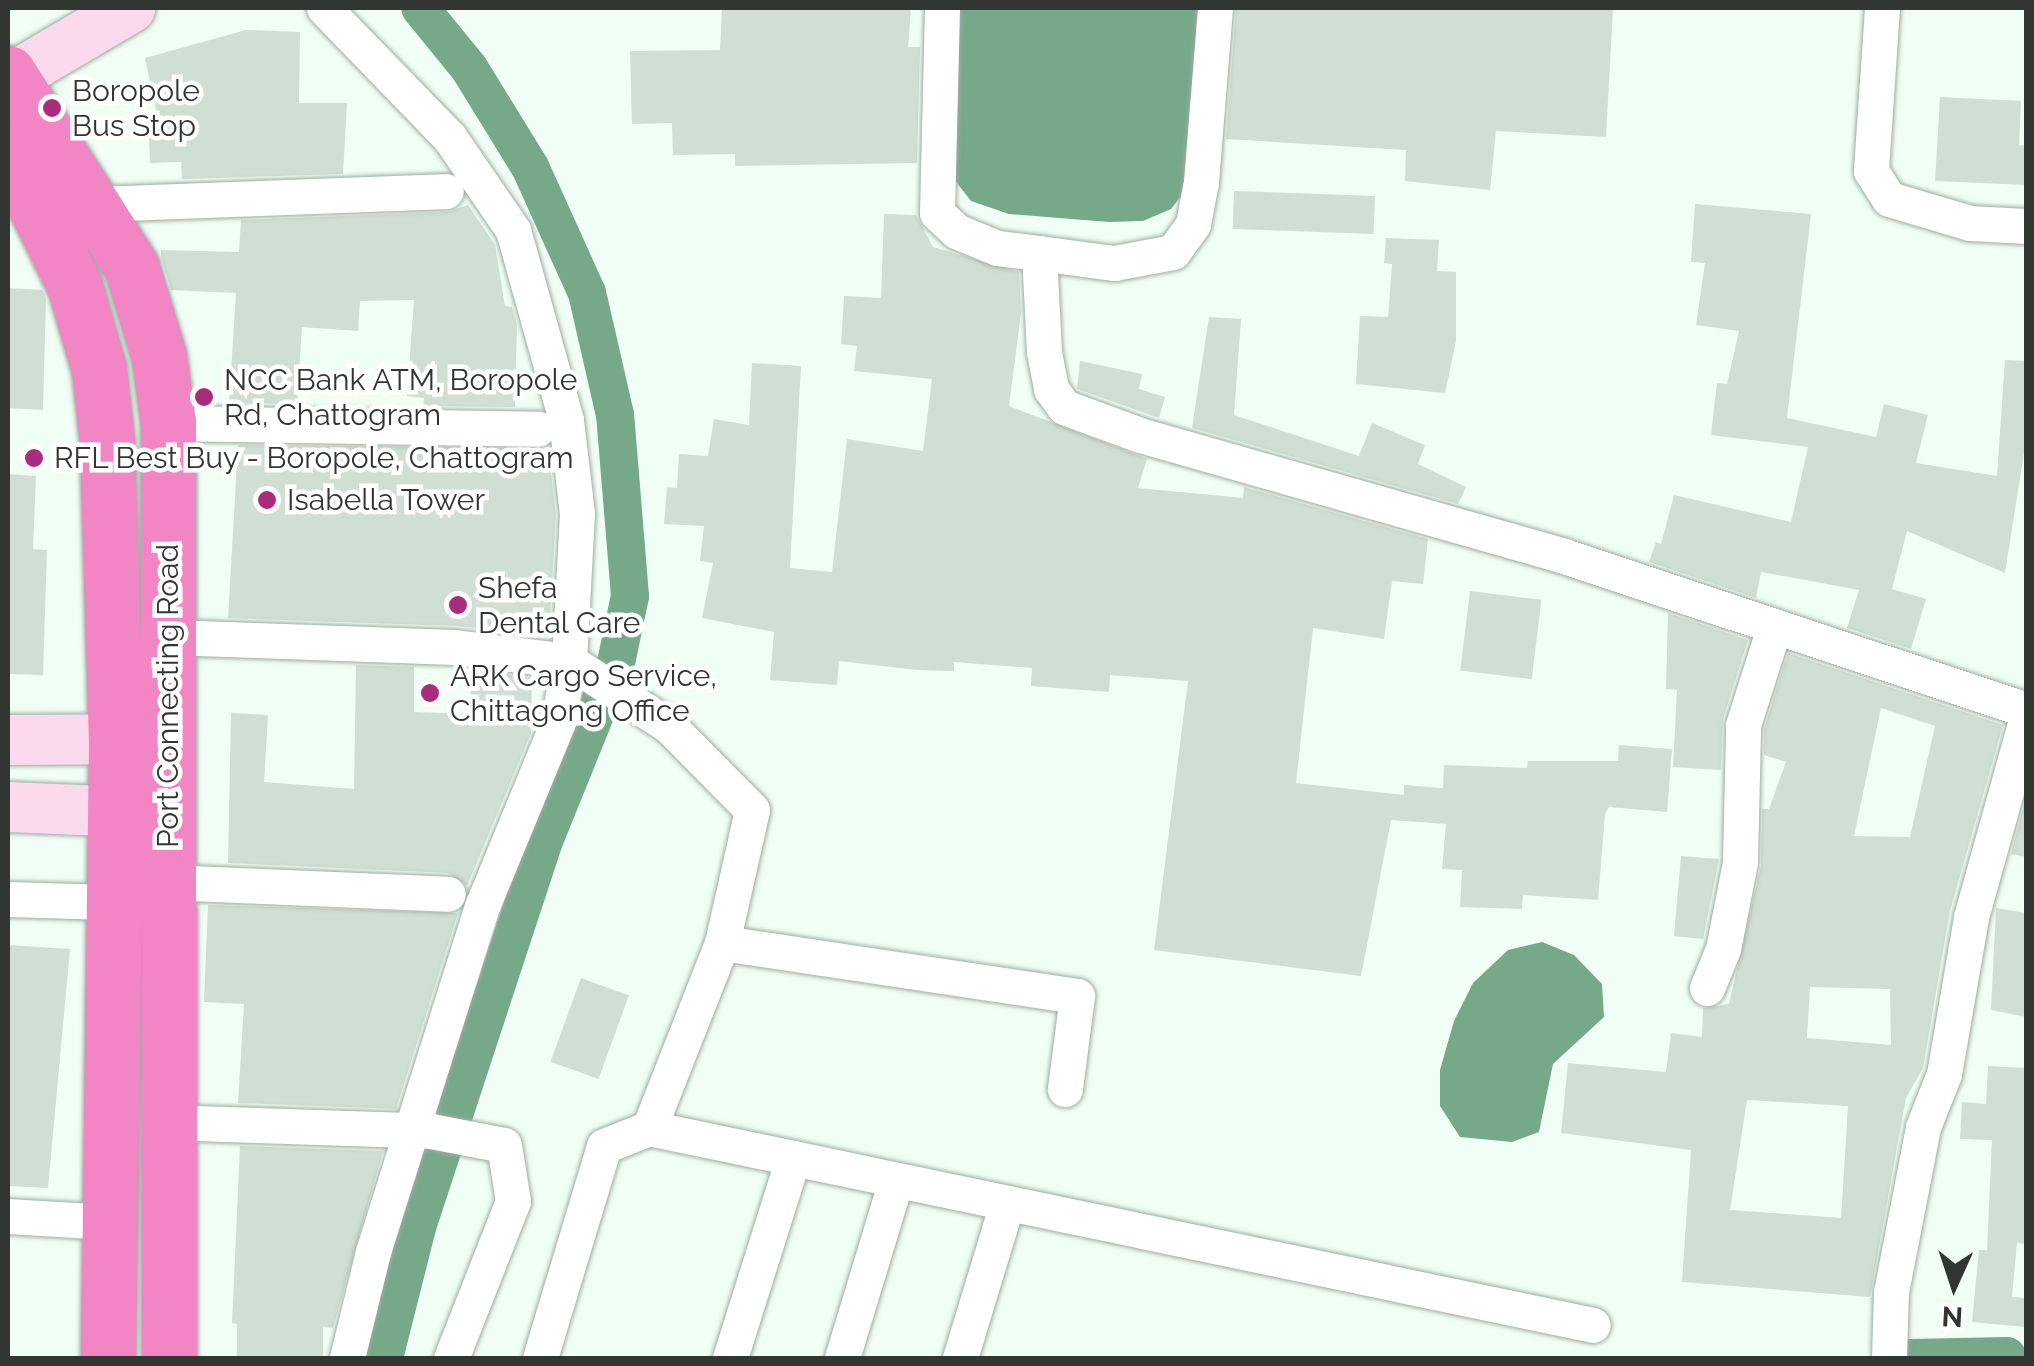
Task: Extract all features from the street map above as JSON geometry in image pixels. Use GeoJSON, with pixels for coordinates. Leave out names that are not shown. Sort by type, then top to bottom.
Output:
{"type":"FeatureCollection","features":[{"type":"Feature","properties":{"kind":"highway","name":"Port Connecting Road"},"geometry":{"type":"LineString","coordinates":[[8,77],[132,268],[159,358],[168,423],[169,1358]]}},
{"type":"Feature","properties":{"kind":"highway","name":"Port Connecting Road"},"geometry":{"type":"LineString","coordinates":[[8,150],[75,287],[99,369],[114,534],[116,740],[110,902],[108,1358]]}},
{"type":"Feature","properties":{"kind":"main road"},"geometry":{"type":"LineString","coordinates":[[8,77],[130,8]]}},
{"type":"Feature","properties":{"kind":"main road"},"geometry":{"type":"LineString","coordinates":[[8,740],[169,738]]}},
{"type":"Feature","properties":{"kind":"main road"},"geometry":{"type":"LineString","coordinates":[[8,806],[113,814],[168,813]]}},
{"type":"Feature","properties":{"kind":"street"},"geometry":{"type":"LineString","coordinates":[[324,8],[450,138],[513,230],[566,420],[577,513],[570,661],[558,722],[476,924],[373,1252],[347,1358]]}},
{"type":"Feature","properties":{"kind":"street"},"geometry":{"type":"LineString","coordinates":[[942,8],[937,214],[956,231],[997,248],[1114,263],[1173,252],[1192,224],[1201,182],[1215,8]]}},
{"type":"Feature","properties":{"kind":"street"},"geometry":{"type":"LineString","coordinates":[[1882,8],[1871,170],[1888,199],[1954,220],[2026,226]]}},
{"type":"Feature","properties":{"kind":"street"},"geometry":{"type":"LineString","coordinates":[[92,204],[446,191]]}},
{"type":"Feature","properties":{"kind":"street"},"geometry":{"type":"LineString","coordinates":[[1040,254],[1044,352],[1050,389],[1064,407],[1140,436],[1564,556],[2026,710]]}},
{"type":"Feature","properties":{"kind":"street"},"geometry":{"type":"LineString","coordinates":[[168,423],[538,429]]}},
{"type":"Feature","properties":{"kind":"street"},"geometry":{"type":"LineString","coordinates":[[1707,988],[1738,876],[1743,725],[1774,628]]}},
{"type":"Feature","properties":{"kind":"street"},"geometry":{"type":"LineString","coordinates":[[169,637],[455,647],[570,661],[669,726],[752,810],[722,943],[649,1128]]}},
{"type":"Feature","properties":{"kind":"street"},"geometry":{"type":"LineString","coordinates":[[1889,1358],[1891,1292],[1923,1127],[1944,1074],[1971,917],[2026,720]]}},
{"type":"Feature","properties":{"kind":"street"},"geometry":{"type":"LineString","coordinates":[[166,882],[448,894]]}},
{"type":"Feature","properties":{"kind":"street"},"geometry":{"type":"LineString","coordinates":[[8,899],[110,902]]}},
{"type":"Feature","properties":{"kind":"street"},"geometry":{"type":"LineString","coordinates":[[722,943],[1077,996],[1065,1089]]}},
{"type":"Feature","properties":{"kind":"street"},"geometry":{"type":"LineString","coordinates":[[166,1122],[432,1131],[504,1146],[513,1201],[451,1358]]}},
{"type":"Feature","properties":{"kind":"street"},"geometry":{"type":"LineString","coordinates":[[540,1358],[604,1146],[649,1128],[1593,1325]]}},
{"type":"Feature","properties":{"kind":"street"},"geometry":{"type":"LineString","coordinates":[[730,1358],[793,1158]]}},
{"type":"Feature","properties":{"kind":"street"},"geometry":{"type":"LineString","coordinates":[[842,1358],[896,1180]]}},
{"type":"Feature","properties":{"kind":"street"},"geometry":{"type":"LineString","coordinates":[[960,1358],[1007,1203]]}},
{"type":"Feature","properties":{"kind":"street"},"geometry":{"type":"LineString","coordinates":[[8,1216],[108,1222]]}},
{"type":"Feature","properties":{"kind":"shaded area"},"geometry":{"type":"Polygon","coordinates":[[[955,8],[1202,8],[1185,191],[1171,209],[1143,221],[1109,222],[1009,214],[971,201],[953,178],[955,8]]]}},
{"type":"Feature","properties":{"kind":"shaded area"},"geometry":{"type":"Polygon","coordinates":[[[1542,942],[1574,955],[1602,984],[1604,1017],[1553,1064],[1539,1132],[1512,1142],[1460,1137],[1440,1106],[1440,1070],[1454,1021],[1473,983],[1508,950],[1542,942]]]}},
{"type":"Feature","properties":{"kind":"building"},"geometry":{"type":"Polygon","coordinates":[[[722,8],[911,8],[908,47],[920,47],[917,163],[735,166],[735,154],[673,155],[672,123],[632,124],[630,51],[720,50],[722,8]]]}},
{"type":"Feature","properties":{"kind":"building"},"geometry":{"type":"Polygon","coordinates":[[[1236,8],[1613,8],[1606,137],[1496,131],[1490,190],[1405,181],[1406,150],[1226,139],[1236,8]]]}},
{"type":"Feature","properties":{"kind":"building"},"geometry":{"type":"Polygon","coordinates":[[[246,30],[300,32],[299,103],[347,103],[343,174],[182,179],[181,162],[150,163],[148,115],[157,115],[145,58],[246,30]]]}},
{"type":"Feature","properties":{"kind":"building"},"geometry":{"type":"Polygon","coordinates":[[[1940,97],[2021,101],[2019,145],[2026,146],[2026,185],[1935,181],[1940,97]]]}},
{"type":"Feature","properties":{"kind":"building"},"geometry":{"type":"Polygon","coordinates":[[[1234,191],[1375,196],[1374,234],[1233,229],[1234,191]]]}},
{"type":"Feature","properties":{"kind":"building"},"geometry":{"type":"Polygon","coordinates":[[[1695,204],[1811,214],[1787,418],[1876,437],[1884,404],[1928,415],[1916,463],[1997,476],[2005,360],[2026,361],[2026,440],[2005,573],[1907,531],[1892,589],[1926,599],[1911,649],[1847,628],[1859,590],[1761,572],[1756,598],[1649,562],[1656,542],[1661,544],[1674,495],[1791,522],[1808,447],[1711,435],[1717,383],[1727,384],[1739,331],[1696,325],[1705,263],[1691,262],[1695,204]]]}},
{"type":"Feature","properties":{"kind":"building"},"geometry":{"type":"Polygon","coordinates":[[[468,205],[495,245],[505,306],[512,307],[517,324],[515,407],[423,406],[424,398],[407,396],[414,300],[360,301],[358,331],[302,327],[297,404],[229,403],[236,293],[171,290],[161,257],[161,250],[239,252],[241,220],[447,212],[468,205]]]}},
{"type":"Feature","properties":{"kind":"building"},"geometry":{"type":"Polygon","coordinates":[[[884,214],[916,215],[933,247],[1019,272],[1021,313],[1009,406],[1147,459],[1138,488],[1243,498],[1244,487],[1428,539],[1423,584],[1392,581],[1384,639],[1313,628],[1296,783],[1404,795],[1404,785],[1443,788],[1444,765],[1527,768],[1528,761],[1618,761],[1619,745],[1672,749],[1667,812],[1609,807],[1605,814],[1598,900],[1523,895],[1522,909],[1460,907],[1462,870],[1442,869],[1446,824],[1391,820],[1361,976],[1154,950],[1188,681],[1110,675],[1109,692],[1031,686],[1032,668],[954,662],[954,671],[917,670],[839,661],[837,685],[770,680],[774,632],[702,618],[713,563],[700,561],[704,526],[664,524],[667,487],[677,488],[679,454],[708,456],[714,419],[749,425],[752,363],[801,366],[790,568],[832,572],[847,439],[923,451],[932,379],[854,371],[857,346],[841,344],[844,296],[881,298],[884,214]]]}},
{"type":"Feature","properties":{"kind":"building"},"geometry":{"type":"Polygon","coordinates":[[[1386,238],[1439,240],[1437,271],[1456,272],[1456,341],[1445,393],[1356,384],[1360,316],[1388,317],[1392,264],[1384,263],[1386,238]]]}},
{"type":"Feature","properties":{"kind":"building"},"geometry":{"type":"Polygon","coordinates":[[[8,288],[42,290],[46,298],[43,410],[8,408],[8,288]]]}},
{"type":"Feature","properties":{"kind":"building"},"geometry":{"type":"Polygon","coordinates":[[[1209,317],[1241,319],[1234,415],[1359,456],[1372,423],[1425,445],[1418,464],[1466,487],[1458,504],[1192,428],[1209,317]]]}},
{"type":"Feature","properties":{"kind":"building"},"geometry":{"type":"Polygon","coordinates":[[[1080,361],[1142,374],[1139,389],[1165,397],[1159,418],[1077,389],[1080,361]]]}},
{"type":"Feature","properties":{"kind":"building"},"geometry":{"type":"Polygon","coordinates":[[[238,445],[548,448],[556,514],[549,636],[456,626],[228,618],[238,445]]]}},
{"type":"Feature","properties":{"kind":"building"},"geometry":{"type":"Polygon","coordinates":[[[8,474],[36,476],[33,549],[47,550],[43,675],[8,674],[8,474]]]}},
{"type":"Feature","properties":{"kind":"building"},"geometry":{"type":"Polygon","coordinates":[[[1470,591],[1541,600],[1532,679],[1460,670],[1470,591]]]}},
{"type":"Feature","properties":{"kind":"building"},"geometry":{"type":"Polygon","coordinates":[[[1668,613],[1748,640],[1723,719],[1721,770],[1673,767],[1677,690],[1666,689],[1668,613]]]}},
{"type":"Feature","properties":{"kind":"building"},"geometry":{"type":"Polygon","coordinates":[[[1788,653],[2003,725],[1950,911],[1923,1068],[1906,1098],[1870,1297],[1682,1282],[1691,1150],[1561,1133],[1568,1063],[1666,1072],[1671,1033],[1702,1037],[1703,1008],[1729,1004],[1761,866],[1762,809],[1769,809],[1786,762],[1764,755],[1764,729],[1788,653]],[[1881,708],[1854,836],[1910,837],[1935,726],[1881,708]],[[1810,987],[1807,1038],[1891,1045],[1890,989],[1810,987]],[[1747,1100],[1730,1210],[1841,1218],[1848,1106],[1747,1100]]]}},
{"type":"Feature","properties":{"kind":"building"},"geometry":{"type":"Polygon","coordinates":[[[356,665],[414,667],[414,712],[470,714],[471,670],[532,678],[531,733],[467,886],[449,873],[228,863],[231,713],[268,715],[264,782],[354,789],[356,665]]]}},
{"type":"Feature","properties":{"kind":"building"},"geometry":{"type":"Polygon","coordinates":[[[2026,797],[2026,857],[2011,854],[2026,797]]]}},
{"type":"Feature","properties":{"kind":"building"},"geometry":{"type":"Polygon","coordinates":[[[1681,856],[1719,859],[1703,939],[1674,936],[1681,856]]]}},
{"type":"Feature","properties":{"kind":"building"},"geometry":{"type":"Polygon","coordinates":[[[208,905],[458,913],[396,1109],[238,1103],[244,1004],[204,1002],[208,905]]]}},
{"type":"Feature","properties":{"kind":"building"},"geometry":{"type":"Polygon","coordinates":[[[1996,908],[2026,913],[2026,1017],[1991,1010],[1996,908]]]}},
{"type":"Feature","properties":{"kind":"building"},"geometry":{"type":"Polygon","coordinates":[[[8,945],[70,949],[48,1188],[8,1186],[8,945]]]}},
{"type":"Feature","properties":{"kind":"building"},"geometry":{"type":"Polygon","coordinates":[[[581,978],[629,995],[598,1079],[551,1062],[581,978]]]}},
{"type":"Feature","properties":{"kind":"building"},"geometry":{"type":"Polygon","coordinates":[[[1988,1066],[2026,1068],[2026,1244],[2017,1243],[2012,1297],[2026,1298],[2026,1327],[1972,1322],[1979,1250],[1987,1250],[1992,1140],[1960,1139],[1962,1102],[1986,1104],[1988,1066]]]}},
{"type":"Feature","properties":{"kind":"building"},"geometry":{"type":"Polygon","coordinates":[[[240,1146],[383,1151],[333,1328],[323,1327],[323,1358],[237,1358],[237,1324],[232,1323],[240,1146]]]}},
{"type":"Feature","properties":{"kind":"waterway"},"geometry":{"type":"LineString","coordinates":[[384,1358],[418,1224],[544,841],[616,663],[630,596],[615,415],[587,293],[530,167],[469,68],[420,8]]}},
{"type":"Feature","properties":{"kind":"waterway"},"geometry":{"type":"LineString","coordinates":[[1911,1358],[2007,1356]]}},
{"type":"Feature","properties":{"kind":"place","name":"Boropole Bus Stop"},"geometry":{"type":"Point","coordinates":[52,108]}},
{"type":"Feature","properties":{"kind":"place","name":"NCC Bank ATM, Boropole Rd, Chattogram"},"geometry":{"type":"Point","coordinates":[204,397]}},
{"type":"Feature","properties":{"kind":"place","name":"RFL Best Buy - Boropole, Chattogram"},"geometry":{"type":"Point","coordinates":[34,458]}},
{"type":"Feature","properties":{"kind":"place","name":"Isabella Tower"},"geometry":{"type":"Point","coordinates":[267,500]}},
{"type":"Feature","properties":{"kind":"place","name":"Shefa Dental Care"},"geometry":{"type":"Point","coordinates":[458,605]}},
{"type":"Feature","properties":{"kind":"place","name":"ARK Cargo Service, Chittagong Office"},"geometry":{"type":"Point","coordinates":[430,693]}}]}
